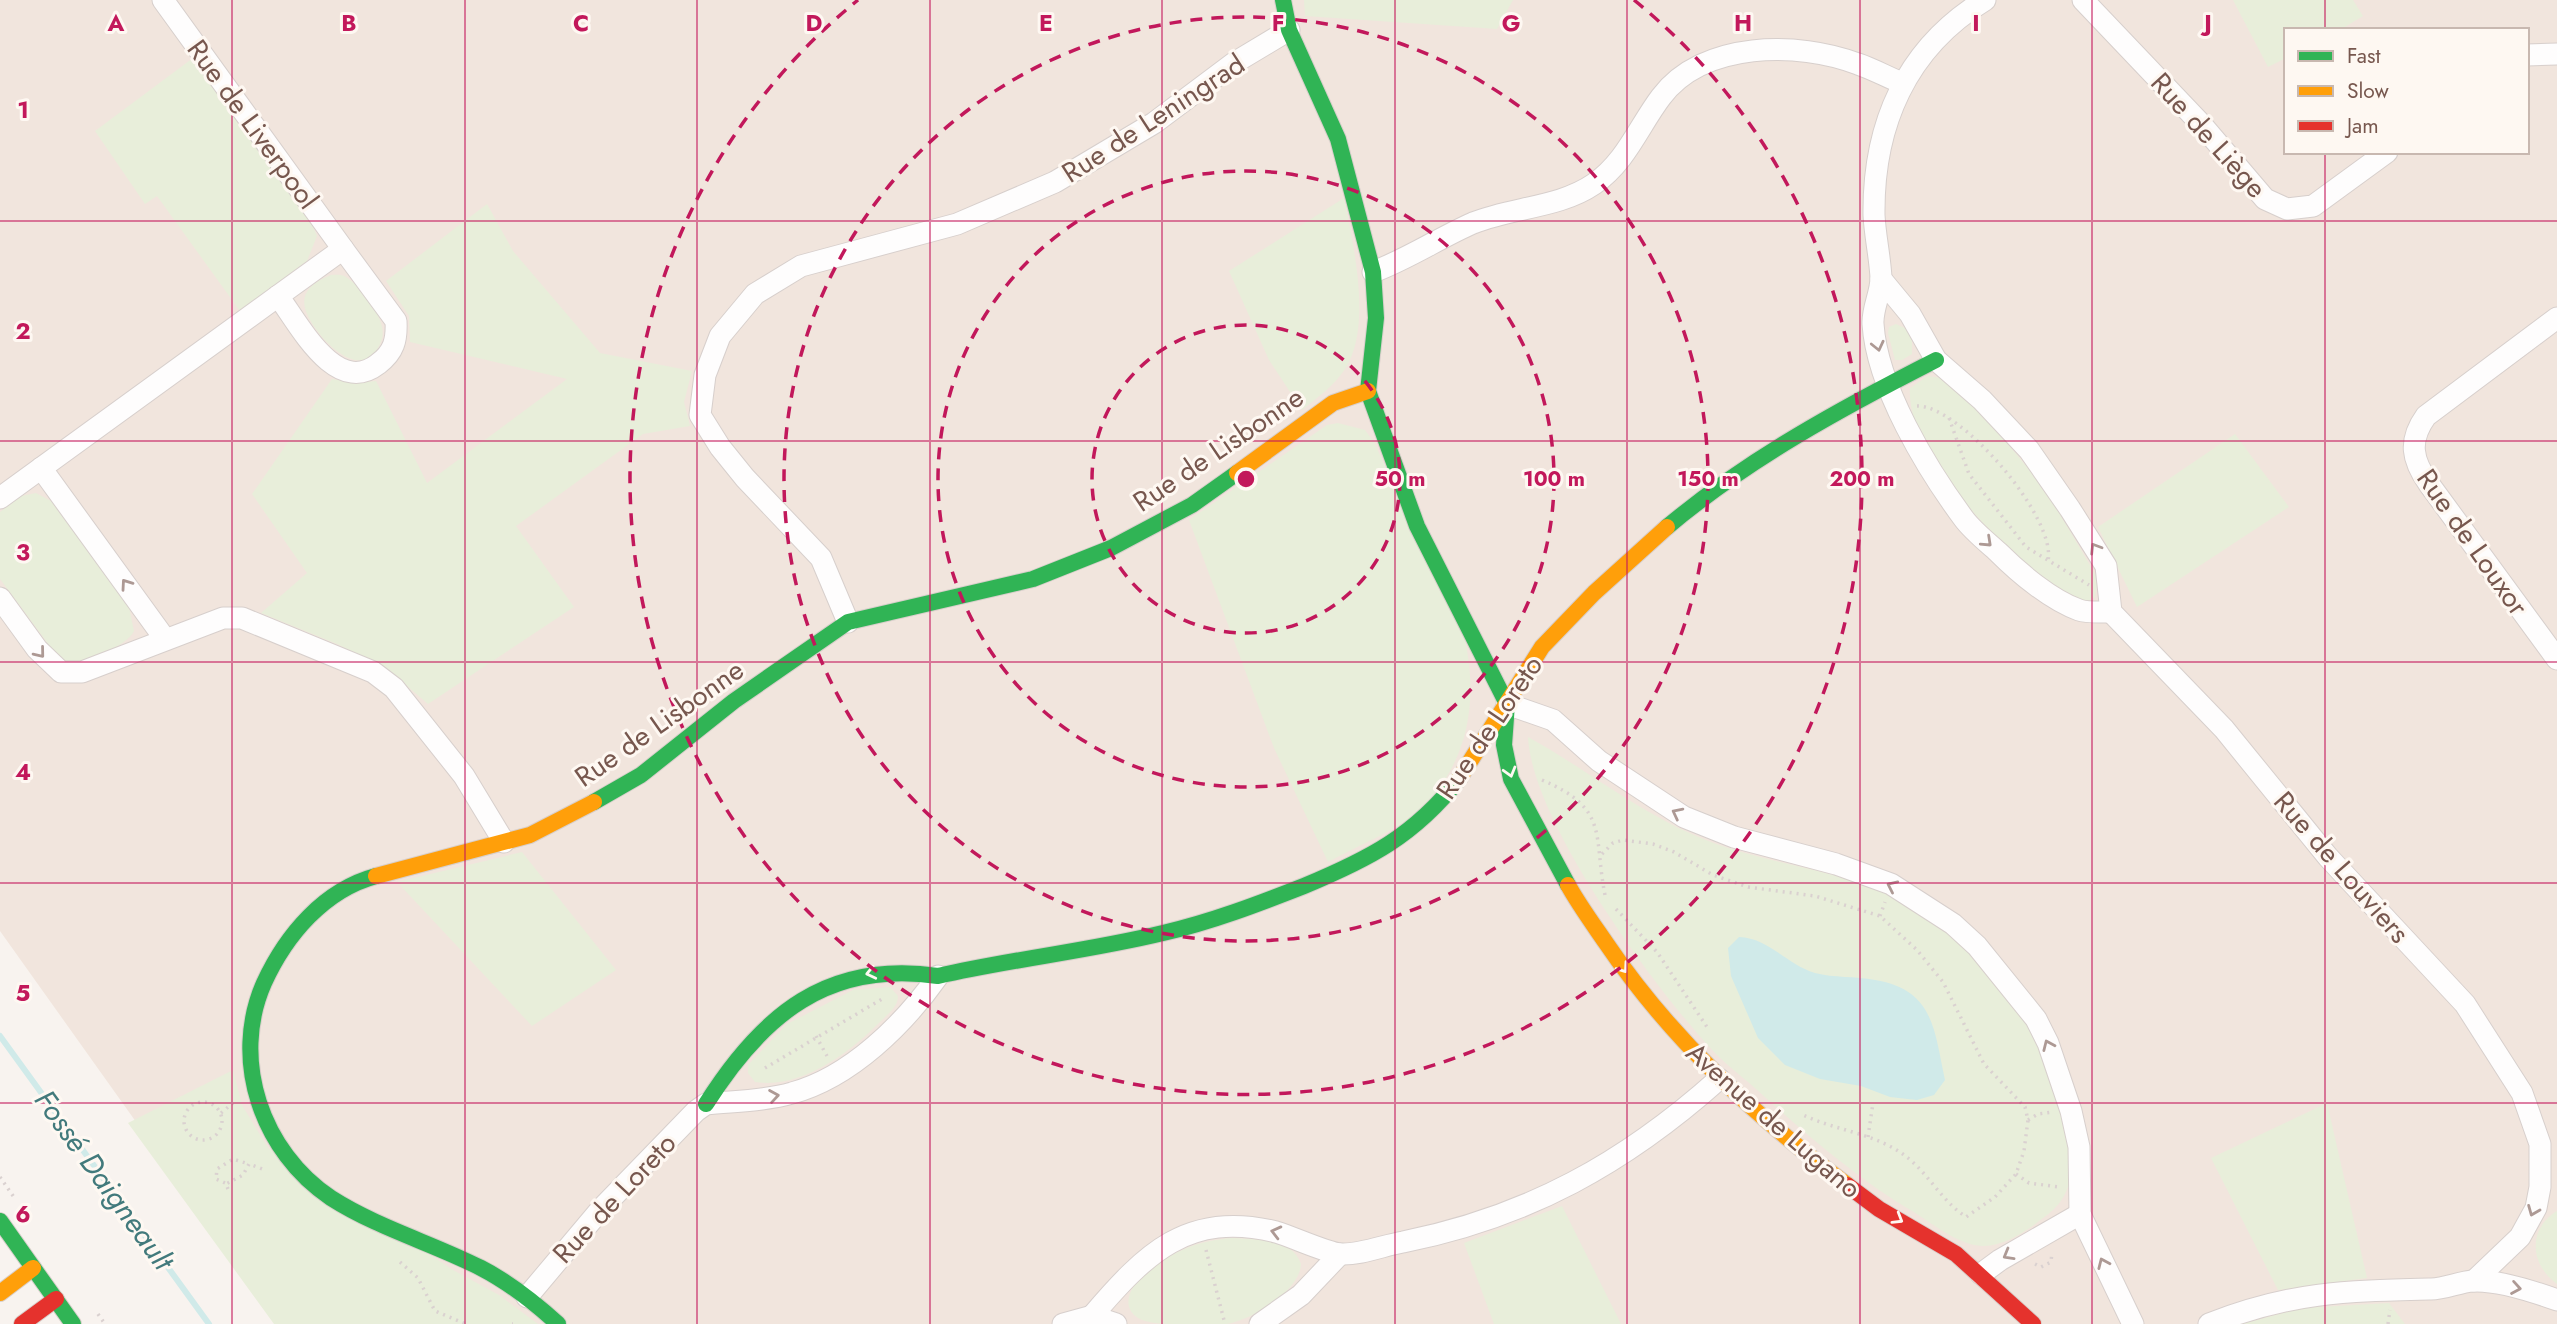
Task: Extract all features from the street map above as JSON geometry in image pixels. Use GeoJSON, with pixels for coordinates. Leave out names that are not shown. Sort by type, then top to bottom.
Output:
{"type":"FeatureCollection","features":[{"type":"Feature","properties":{"kind":"street","name":"Rue de Liverpool"},"geometry":{"type":"LineString","coordinates":[[163,0],[396,321],[394,347],[374,367],[359,373],[334,365],[325,358],[278,296]]}},
{"type":"Feature","properties":{"kind":"street"},"geometry":{"type":"LineString","coordinates":[[1283,0],[1289,30],[1338,139],[1373,272],[1376,318],[1368,391],[1417,526],[1507,704],[1553,720],[1599,761],[1684,817],[1734,837],[1836,864],[1906,892],[1953,924],[1994,963],[2036,1019],[2048,1043],[2071,1111],[2079,1147],[2080,1214],[2133,1324]]}},
{"type":"Feature","properties":{"kind":"street"},"geometry":{"type":"LineString","coordinates":[[1881,279],[1910,314],[1936,360],[1982,400],[2029,450],[2070,509],[2106,566],[2111,612],[2080,610],[2025,578],[1965,521],[1886,384],[1872,323],[1881,279],[1874,218],[1877,165],[1887,118],[1902,83],[1919,58],[1984,0]]}},
{"type":"Feature","properties":{"kind":"street","name":"Rue de Liège"},"geometry":{"type":"LineString","coordinates":[[2083,0],[2202,125],[2255,189],[2276,206],[2294,209],[2313,206],[2384,154]]}},
{"type":"Feature","properties":{"kind":"street","name":"Rue de Leningrad"},"geometry":{"type":"LineString","coordinates":[[848,622],[821,558],[745,478],[720,447],[700,415],[705,375],[720,336],[755,294],[801,266],[957,224],[1055,182],[1154,123],[1234,63],[1289,30]]}},
{"type":"Feature","properties":{"kind":"street"},"geometry":{"type":"LineString","coordinates":[[1373,272],[1397,263],[1472,223],[1571,196],[1594,184],[1622,158],[1669,87],[1700,65],[1723,55],[1763,50],[1816,55],[1856,63],[1902,83]]}},
{"type":"Feature","properties":{"kind":"street"},"geometry":{"type":"LineString","coordinates":[[2529,55],[2542,52],[2557,54]]}},
{"type":"Feature","properties":{"kind":"street"},"geometry":{"type":"LineString","coordinates":[[0,498],[343,248]]}},
{"type":"Feature","properties":{"kind":"street","name":"Rue de Louxor"},"geometry":{"type":"LineString","coordinates":[[2557,318],[2427,416],[2414,436],[2413,447],[2414,459],[2424,478],[2557,659]]}},
{"type":"Feature","properties":{"kind":"street","name":"Rue de Loreto"},"geometry":{"type":"LineString","coordinates":[[527,1297],[627,1181],[706,1104],[738,1056],[767,1026],[801,999],[845,979],[891,969],[915,970],[938,976],[1162,933],[1249,906],[1340,870],[1397,841],[1429,815],[1458,782],[1535,656],[1561,625],[1656,536],[1739,473],[1886,384],[1936,360]]}},
{"type":"Feature","properties":{"kind":"street","name":"Rue de Lisbonne"},"geometry":{"type":"LineString","coordinates":[[558,1324],[527,1297],[463,1260],[353,1211],[317,1185],[293,1160],[270,1129],[259,1109],[247,1065],[247,1041],[263,982],[285,942],[316,909],[358,881],[504,842],[558,824],[641,775],[734,701],[848,622],[1033,579],[1111,548],[1192,505],[1333,403],[1368,391]]}},
{"type":"Feature","properties":{"kind":"street"},"geometry":{"type":"LineString","coordinates":[[41,468],[165,639]]}},
{"type":"Feature","properties":{"kind":"street"},"geometry":{"type":"LineString","coordinates":[[0,598],[37,649],[61,671],[82,672],[223,618],[242,618],[373,672],[394,688],[413,709],[464,776],[504,842]]}},
{"type":"Feature","properties":{"kind":"street","name":"Rue de Louviers"},"geometry":{"type":"LineString","coordinates":[[2111,612],[2224,729],[2328,857],[2465,1004],[2522,1093],[2540,1144],[2540,1187],[2536,1208],[2520,1237],[2474,1281]]}},
{"type":"Feature","properties":{"kind":"street","name":"Avenue de Lugano"},"geometry":{"type":"LineString","coordinates":[[1507,704],[1504,745],[1511,779],[1572,893],[1634,984],[1681,1041],[1719,1079],[1806,1154],[1879,1209],[1956,1254],[2033,1324]]}},
{"type":"Feature","properties":{"kind":"street"},"geometry":{"type":"LineString","coordinates":[[706,1104],[790,1094],[837,1073],[917,1005],[938,976]]}},
{"type":"Feature","properties":{"kind":"street"},"geometry":{"type":"LineString","coordinates":[[1093,1316],[1131,1270],[1153,1252],[1200,1231],[1231,1226],[1258,1228],[1300,1238],[1340,1254],[1453,1232],[1565,1188],[1610,1163],[1657,1132],[1719,1079]]}},
{"type":"Feature","properties":{"kind":"street","name":"Rue de Louviers"},"geometry":{"type":"LineString","coordinates":[[2540,1144],[2557,1161]]}},
{"type":"Feature","properties":{"kind":"street"},"geometry":{"type":"LineString","coordinates":[[1981,1275],[2000,1260],[2080,1214]]}},
{"type":"Feature","properties":{"kind":"street"},"geometry":{"type":"LineString","coordinates":[[0,1221],[74,1324]]}},
{"type":"Feature","properties":{"kind":"street"},"geometry":{"type":"LineString","coordinates":[[1261,1324],[1301,1295],[1340,1254]]}},
{"type":"Feature","properties":{"kind":"street"},"geometry":{"type":"LineString","coordinates":[[9,1311],[33,1268]]}},
{"type":"Feature","properties":{"kind":"street"},"geometry":{"type":"LineString","coordinates":[[2209,1324],[2241,1311],[2301,1296],[2342,1290],[2441,1289],[2474,1281],[2531,1291],[2557,1300]]}},
{"type":"Feature","properties":{"kind":"street"},"geometry":{"type":"LineString","coordinates":[[9,1311],[55,1299]]}},
{"type":"Feature","properties":{"kind":"street"},"geometry":{"type":"LineString","coordinates":[[1063,1324],[1093,1316],[1116,1324]]}},
{"type":"Feature","properties":{"kind":"path"},"geometry":{"type":"LineString","coordinates":[[1897,406],[1922,405],[1949,418],[1984,447],[2037,518],[2050,553],[2048,561]]}},
{"type":"Feature","properties":{"kind":"path"},"geometry":{"type":"LineString","coordinates":[[1949,418],[1969,474],[2026,547],[2092,586]]}},
{"type":"Feature","properties":{"kind":"path"},"geometry":{"type":"LineString","coordinates":[[1534,777],[1579,800],[1591,815],[1602,854],[1601,874],[1606,896],[1657,952],[1712,1034]]}},
{"type":"Feature","properties":{"kind":"path"},"geometry":{"type":"LineString","coordinates":[[1602,854],[1613,843],[1636,839],[1674,852],[1713,875],[1748,887],[1815,896],[1880,916],[1933,968],[1984,1064],[2025,1107],[2028,1120],[2024,1151],[2016,1174],[1995,1197],[1966,1217],[1950,1205],[1909,1158],[1888,1144],[1821,1123],[1794,1110]]}},
{"type":"Feature","properties":{"kind":"path"},"geometry":{"type":"LineString","coordinates":[[760,1071],[884,998]]}},
{"type":"Feature","properties":{"kind":"path"},"geometry":{"type":"LineString","coordinates":[[816,1036],[831,1062]]}},
{"type":"Feature","properties":{"kind":"path"},"geometry":{"type":"LineString","coordinates":[[200,1102],[212,1104],[222,1118],[220,1131],[204,1140],[192,1136],[185,1126],[189,1108],[200,1102]]}},
{"type":"Feature","properties":{"kind":"path"},"geometry":{"type":"LineString","coordinates":[[1868,1137],[1873,1104]]}},
{"type":"Feature","properties":{"kind":"path"},"geometry":{"type":"LineString","coordinates":[[226,1184],[216,1179],[216,1169],[233,1159],[249,1164]]}},
{"type":"Feature","properties":{"kind":"path"},"geometry":{"type":"LineString","coordinates":[[2016,1174],[2029,1183],[2081,1187]]}},
{"type":"Feature","properties":{"kind":"path"},"geometry":{"type":"LineString","coordinates":[[1208,1257],[1225,1324]]}},
{"type":"Feature","properties":{"kind":"shaded area"},"geometry":{"type":"Polygon","coordinates":[[[0,0],[2557,0],[2557,1324],[280,1324],[0,931],[0,0]]]}},
{"type":"Feature","properties":{"kind":"green space"},"geometry":{"type":"Polygon","coordinates":[[[1304,0],[1513,0],[1497,29],[1305,16],[1304,0]]]}},
{"type":"Feature","properties":{"kind":"green space"},"geometry":{"type":"Polygon","coordinates":[[[2233,0],[2353,0],[2363,16],[2343,28],[2284,28],[2284,59],[2268,67],[2233,0]]]}},
{"type":"Feature","properties":{"kind":"green space"},"geometry":{"type":"Polygon","coordinates":[[[193,58],[311,222],[317,236],[307,261],[240,311],[157,196],[145,204],[95,131],[193,58]]]}},
{"type":"Feature","properties":{"kind":"green space"},"geometry":{"type":"Polygon","coordinates":[[[1344,198],[1356,261],[1358,331],[1353,351],[1341,375],[1302,410],[1269,360],[1229,271],[1344,198]]]}},
{"type":"Feature","properties":{"kind":"green space"},"geometry":{"type":"Polygon","coordinates":[[[487,204],[513,251],[600,353],[692,371],[684,402],[690,426],[643,434],[516,526],[574,607],[428,704],[386,668],[337,644],[261,613],[307,573],[252,494],[332,379],[356,383],[376,381],[427,483],[567,379],[410,342],[409,316],[386,281],[487,204]]]}},
{"type":"Feature","properties":{"kind":"green space"},"geometry":{"type":"Polygon","coordinates":[[[331,275],[342,275],[352,282],[366,296],[377,314],[383,332],[382,339],[376,351],[368,358],[351,359],[333,348],[318,332],[307,314],[307,292],[320,280],[331,275]]]}},
{"type":"Feature","properties":{"kind":"green space"},"geometry":{"type":"Polygon","coordinates":[[[1896,324],[1907,329],[1912,341],[1912,354],[1902,360],[1895,360],[1888,333],[1889,327],[1896,324]]]}},
{"type":"Feature","properties":{"kind":"green space"},"geometry":{"type":"Polygon","coordinates":[[[1928,376],[1941,378],[1961,394],[1994,427],[2046,490],[2098,579],[2095,597],[2085,603],[2031,568],[1973,512],[1947,480],[1927,448],[1914,417],[1910,388],[1928,376]]]}},
{"type":"Feature","properties":{"kind":"green space"},"geometry":{"type":"Polygon","coordinates":[[[1338,423],[1365,430],[1374,442],[1465,640],[1470,687],[1465,733],[1448,775],[1435,794],[1410,818],[1328,862],[1274,748],[1189,520],[1327,425],[1338,423]]]}},
{"type":"Feature","properties":{"kind":"green space"},"geometry":{"type":"Polygon","coordinates":[[[2235,434],[2289,507],[2137,607],[2098,527],[2235,434]]]}},
{"type":"Feature","properties":{"kind":"green space"},"geometry":{"type":"Polygon","coordinates":[[[36,493],[51,501],[129,607],[134,631],[124,642],[107,652],[71,662],[57,656],[0,579],[0,512],[21,496],[36,493]]]}},
{"type":"Feature","properties":{"kind":"green space"},"geometry":{"type":"Polygon","coordinates":[[[1528,737],[1682,830],[1733,849],[1872,887],[1922,913],[1961,944],[2020,1005],[2029,1019],[2047,1063],[2062,1114],[2070,1161],[2068,1185],[2055,1208],[2027,1230],[2005,1242],[1982,1246],[1964,1242],[1891,1198],[1851,1169],[1729,1066],[1710,1048],[1653,979],[1596,897],[1549,811],[1534,771],[1528,737]]]}},
{"type":"Feature","properties":{"kind":"green space"},"geometry":{"type":"Polygon","coordinates":[[[522,852],[616,970],[532,1026],[397,882],[522,852]]]}},
{"type":"Feature","properties":{"kind":"green space"},"geometry":{"type":"Polygon","coordinates":[[[890,987],[898,996],[892,1010],[868,1034],[824,1066],[790,1080],[773,1083],[755,1082],[748,1073],[748,1065],[787,1024],[853,990],[890,987]]]}},
{"type":"Feature","properties":{"kind":"green space"},"geometry":{"type":"Polygon","coordinates":[[[233,1070],[242,1105],[268,1148],[453,1270],[499,1295],[538,1324],[274,1324],[128,1123],[233,1070]]]}},
{"type":"Feature","properties":{"kind":"green space"},"geometry":{"type":"Polygon","coordinates":[[[2327,1103],[2367,1278],[2278,1290],[2211,1158],[2327,1103]]]}},
{"type":"Feature","properties":{"kind":"green space"},"geometry":{"type":"Polygon","coordinates":[[[1562,1206],[1621,1324],[1494,1324],[1464,1243],[1562,1206]]]}},
{"type":"Feature","properties":{"kind":"green space"},"geometry":{"type":"Polygon","coordinates":[[[2557,1211],[2557,1284],[2541,1267],[2536,1247],[2541,1227],[2557,1211]]]}},
{"type":"Feature","properties":{"kind":"green space"},"geometry":{"type":"Polygon","coordinates":[[[1232,1238],[1282,1244],[1296,1255],[1301,1264],[1299,1274],[1293,1284],[1273,1303],[1249,1317],[1227,1324],[1155,1323],[1142,1320],[1130,1310],[1128,1304],[1131,1291],[1155,1266],[1185,1248],[1232,1238]]]}},
{"type":"Feature","properties":{"kind":"green space"},"geometry":{"type":"Polygon","coordinates":[[[2389,1303],[2405,1324],[2242,1324],[2301,1308],[2389,1303]]]}},
{"type":"Feature","properties":{"kind":"water"},"geometry":{"type":"Polygon","coordinates":[[[1739,937],[1750,938],[1769,946],[1795,964],[1815,973],[1875,980],[1894,985],[1909,993],[1928,1015],[1938,1044],[1945,1080],[1934,1095],[1917,1100],[1890,1097],[1861,1086],[1820,1079],[1785,1065],[1758,1038],[1731,976],[1728,948],[1739,937]]]}},
{"type":"Feature","properties":{"kind":"waterway","name":"Fossé Daigneault"},"geometry":{"type":"LineString","coordinates":[[0,1036],[209,1324]]}},
{"type":"Feature","properties":{"kind":"traffic: fast"},"geometry":{"type":"LineString","coordinates":[[1283,0],[1289,30],[1338,139],[1373,272],[1376,318],[1368,391],[1417,526],[1507,704],[1504,745],[1511,779],[1568,885]]}},
{"type":"Feature","properties":{"kind":"traffic: fast"},"geometry":{"type":"LineString","coordinates":[[1667,527],[1763,457],[1936,360]]}},
{"type":"Feature","properties":{"kind":"traffic: fast"},"geometry":{"type":"LineString","coordinates":[[594,802],[641,775],[734,701],[848,622],[1033,579],[1111,548],[1192,505],[1237,473]]}},
{"type":"Feature","properties":{"kind":"traffic: fast"},"geometry":{"type":"LineString","coordinates":[[706,1104],[750,1044],[775,1020],[802,1001],[831,986],[863,977],[899,973],[938,976],[1135,939],[1217,918],[1304,886],[1370,855],[1425,816],[1459,779]]}},
{"type":"Feature","properties":{"kind":"traffic: fast"},"geometry":{"type":"LineString","coordinates":[[376,876],[357,883],[324,903],[295,932],[273,965],[254,1012],[250,1043],[252,1073],[259,1102],[271,1130],[287,1156],[307,1179],[331,1198],[367,1218],[492,1274],[521,1293],[558,1324]]}},
{"type":"Feature","properties":{"kind":"traffic: fast"},"geometry":{"type":"LineString","coordinates":[[0,1221],[73,1324]]}},
{"type":"Feature","properties":{"kind":"traffic: slow"},"geometry":{"type":"LineString","coordinates":[[1237,473],[1333,403],[1368,391]]}},
{"type":"Feature","properties":{"kind":"traffic: slow"},"geometry":{"type":"LineString","coordinates":[[1459,779],[1542,647],[1594,593],[1667,527]]}},
{"type":"Feature","properties":{"kind":"traffic: slow"},"geometry":{"type":"LineString","coordinates":[[376,876],[530,835],[594,802]]}},
{"type":"Feature","properties":{"kind":"traffic: slow"},"geometry":{"type":"LineString","coordinates":[[1568,885],[1631,978],[1686,1043],[1747,1103],[1847,1185]]}},
{"type":"Feature","properties":{"kind":"traffic: slow"},"geometry":{"type":"LineString","coordinates":[[0,1293],[33,1268]]}},
{"type":"Feature","properties":{"kind":"traffic: jam"},"geometry":{"type":"LineString","coordinates":[[1847,1185],[1879,1209],[1956,1254],[2033,1324]]}},
{"type":"Feature","properties":{"kind":"traffic: jam"},"geometry":{"type":"LineString","coordinates":[[22,1324],[56,1299]]}}]}
